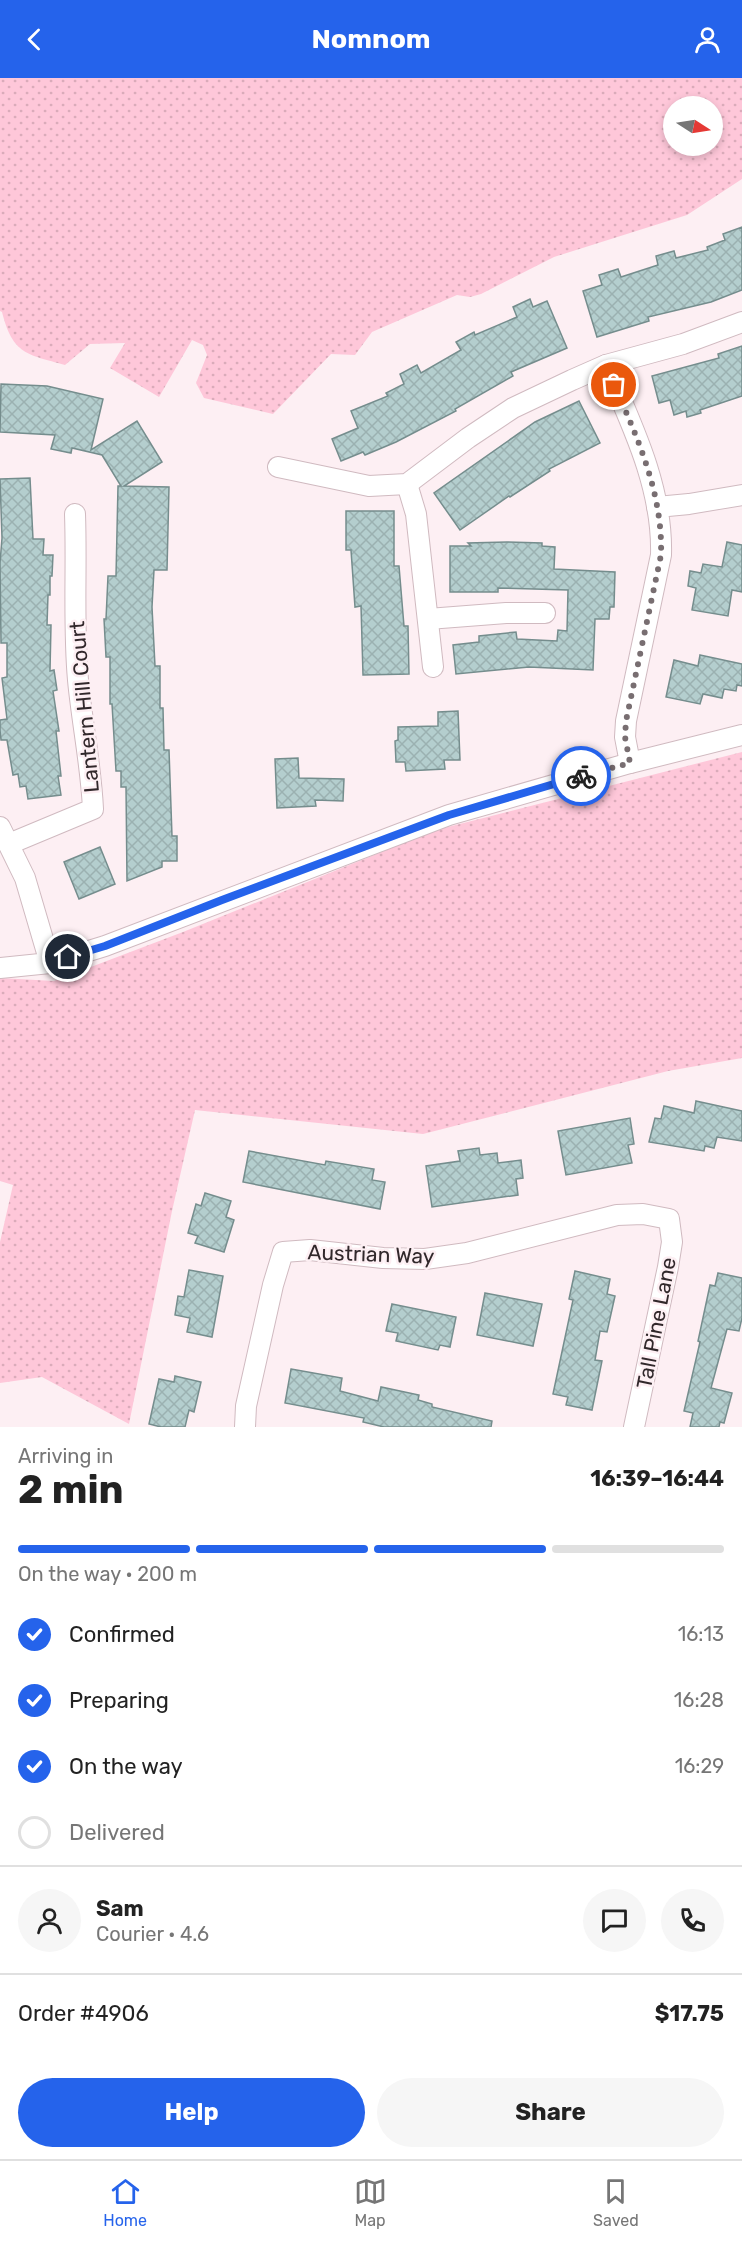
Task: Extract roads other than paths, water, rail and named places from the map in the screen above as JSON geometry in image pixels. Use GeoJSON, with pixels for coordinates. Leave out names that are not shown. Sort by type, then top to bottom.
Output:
{"type":"FeatureCollection","features":[{"type":"Feature","properties":{"kind":"street"},"geometry":{"type":"LineString","coordinates":[[278,467],[369,486],[407,484],[468,438],[513,408],[606,365],[683,344],[742,322]]}},
{"type":"Feature","properties":{"kind":"street"},"geometry":{"type":"LineString","coordinates":[[606,365],[640,443],[662,535],[661,555],[626,721],[625,737],[630,763]]}},
{"type":"Feature","properties":{"kind":"street"},"geometry":{"type":"LineString","coordinates":[[407,484],[416,514],[433,667]]}},
{"type":"Feature","properties":{"kind":"street"},"geometry":{"type":"LineString","coordinates":[[657,507],[742,495]]}},
{"type":"Feature","properties":{"kind":"street","name":"Lantern Hill Court"},"geometry":{"type":"LineString","coordinates":[[4,835],[93,809],[92,777],[78,681],[76,649],[75,514]]}},
{"type":"Feature","properties":{"kind":"street"},"geometry":{"type":"LineString","coordinates":[[428,619],[506,613],[545,613]]}},
{"type":"Feature","properties":{"kind":"street"},"geometry":{"type":"LineString","coordinates":[[0,968],[50,963],[105,946],[449,815],[630,763],[742,735]]}},
{"type":"Feature","properties":{"kind":"street"},"geometry":{"type":"LineString","coordinates":[[4,835],[25,878],[50,963]]}},
{"type":"Feature","properties":{"kind":"street","name":"Austrian Way"},"geometry":{"type":"LineString","coordinates":[[245,1427],[246,1406],[273,1285],[283,1252],[310,1250],[384,1257],[425,1258],[466,1253],[617,1215],[643,1214],[669,1219]]}},
{"type":"Feature","properties":{"kind":"street","name":"Tall Pine Lane"},"geometry":{"type":"LineString","coordinates":[[634,1427],[668,1267],[672,1242],[669,1219]]}}]}
